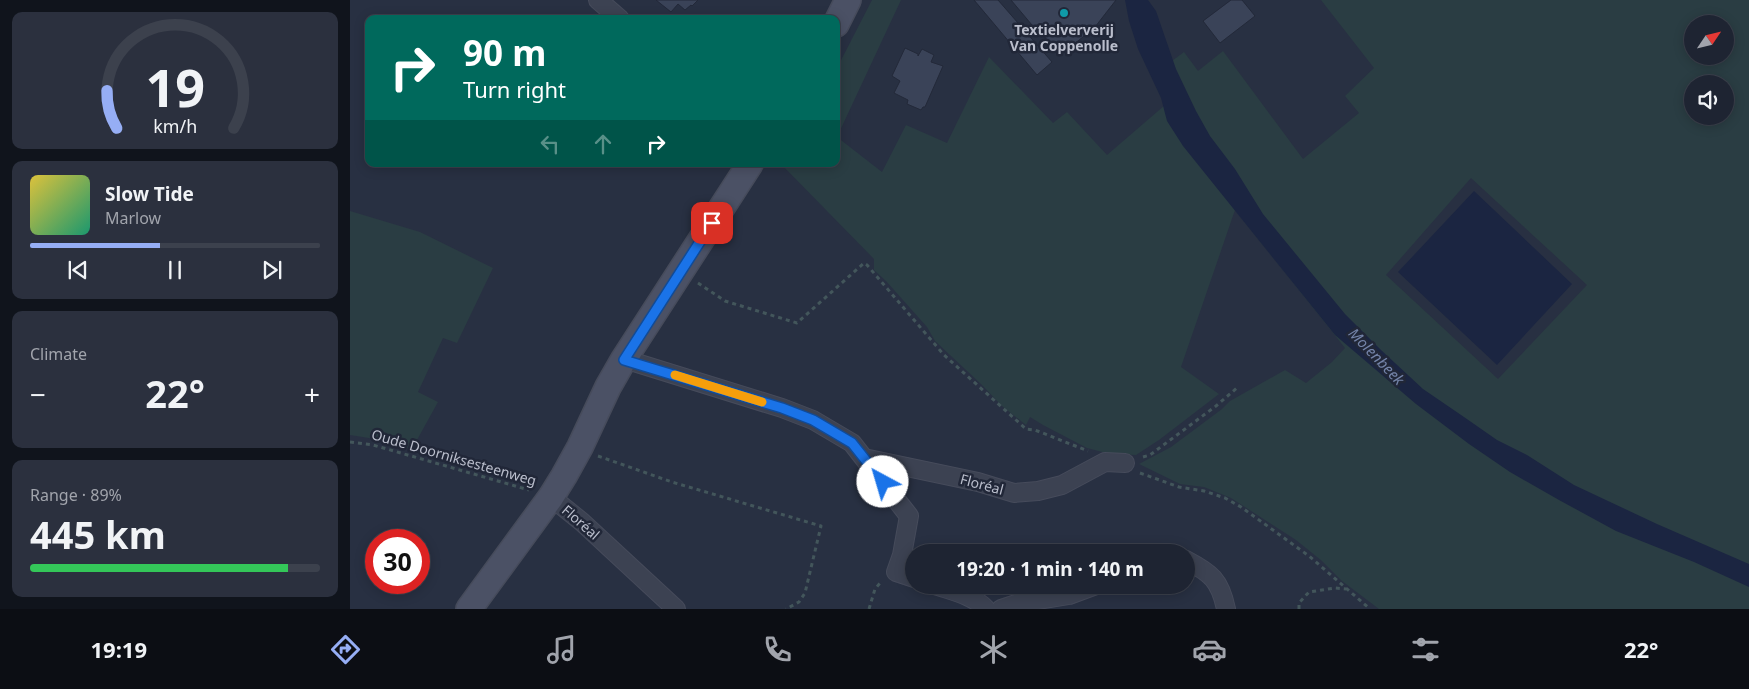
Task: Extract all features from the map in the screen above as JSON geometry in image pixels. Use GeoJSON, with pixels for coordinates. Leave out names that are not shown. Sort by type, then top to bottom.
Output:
{"type":"FeatureCollection","features":[{"type":"Feature","properties":{"kind":"street"},"geometry":{"type":"LineString","coordinates":[[598,0],[615,15]]}},
{"type":"Feature","properties":{"kind":"street"},"geometry":{"type":"LineString","coordinates":[[840,16],[848,0]]}},
{"type":"Feature","properties":{"kind":"street"},"geometry":{"type":"LineString","coordinates":[[469,609],[551,496],[580,448],[608,387],[624,360],[748,167]]}},
{"type":"Feature","properties":{"kind":"street"},"geometry":{"type":"LineString","coordinates":[[624,360],[782,408],[813,420],[852,443],[909,516],[902,555],[896,572],[905,575]]}},
{"type":"Feature","properties":{"kind":"street","name":"Floréal"},"geometry":{"type":"LineString","coordinates":[[864,458],[978,482],[1014,493],[1038,491],[1062,485],[1105,462]]}},
{"type":"Feature","properties":{"kind":"street"},"geometry":{"type":"LineString","coordinates":[[1105,462],[1125,463]]}},
{"type":"Feature","properties":{"kind":"street","name":"Floréal"},"geometry":{"type":"LineString","coordinates":[[551,496],[582,522],[676,609]]}},
{"type":"Feature","properties":{"kind":"street"},"geometry":{"type":"LineString","coordinates":[[1195,565],[1216,580],[1226,609]]}},
{"type":"Feature","properties":{"kind":"street"},"geometry":{"type":"LineString","coordinates":[[960,594],[982,605],[986,609]]}},
{"type":"Feature","properties":{"kind":"street"},"geometry":{"type":"LineString","coordinates":[[1001,609],[1019,603],[1072,594]]}},
{"type":"Feature","properties":{"kind":"path"},"geometry":{"type":"LineString","coordinates":[[681,271],[725,301],[797,323],[864,263],[944,354],[1026,429],[1036,430],[1074,445],[1094,454],[1105,462]]}},
{"type":"Feature","properties":{"kind":"path"},"geometry":{"type":"LineString","coordinates":[[1125,463],[1150,455],[1216,406],[1238,387]]}},
{"type":"Feature","properties":{"kind":"path","name":"Oude Doorniksesteenweg"},"geometry":{"type":"LineString","coordinates":[[350,442],[373,445],[551,496]]}},
{"type":"Feature","properties":{"kind":"path"},"geometry":{"type":"LineString","coordinates":[[580,448],[672,482],[821,526],[820,537],[805,594],[799,602],[786,609]]}},
{"type":"Feature","properties":{"kind":"path"},"geometry":{"type":"LineString","coordinates":[[1125,463],[1136,471],[1158,480],[1225,498],[1290,541],[1370,609]]}},
{"type":"Feature","properties":{"kind":"path"},"geometry":{"type":"LineString","coordinates":[[870,609],[875,589],[885,578],[896,572]]}},
{"type":"Feature","properties":{"kind":"path"},"geometry":{"type":"LineString","coordinates":[[1299,609],[1299,603],[1309,592],[1335,588],[1346,589]]}},
{"type":"Feature","properties":{"kind":"shaded area"},"geometry":{"type":"Polygon","coordinates":[[[872,0],[901,0],[840,131],[840,62],[872,0]]]}},
{"type":"Feature","properties":{"kind":"shaded area"},"geometry":{"type":"Polygon","coordinates":[[[1321,0],[1749,0],[1749,609],[1379,609],[1342,581],[1322,561],[1296,540],[1231,498],[1204,487],[1180,484],[1139,464],[1171,447],[1230,401],[1285,370],[1306,383],[1332,362],[1345,348],[1235,210],[1181,367],[1219,394],[1159,440],[1136,455],[1110,454],[1087,448],[1030,417],[1026,425],[1002,406],[935,341],[927,327],[874,270],[874,259],[784,167],[840,167],[840,139],[882,172],[906,125],[947,143],[989,57],[1053,123],[1067,112],[1107,155],[1172,99],[1160,70],[1184,52],[1198,71],[1223,51],[1303,159],[1359,113],[1345,96],[1374,68],[1321,0]],[[1471,178],[1386,275],[1498,379],[1587,285],[1471,178]]]}},
{"type":"Feature","properties":{"kind":"shaded area"},"geometry":{"type":"Polygon","coordinates":[[[350,211],[420,232],[493,268],[457,343],[443,338],[418,392],[438,402],[412,449],[375,439],[350,435],[350,211]]]}},
{"type":"Feature","properties":{"kind":"water","name":"Molenbeek"},"geometry":{"type":"Polygon","coordinates":[[[1125,0],[1148,0],[1156,11],[1176,69],[1210,136],[1235,169],[1263,214],[1345,314],[1381,350],[1423,389],[1497,440],[1527,455],[1574,485],[1749,564],[1749,587],[1694,562],[1616,531],[1510,472],[1416,404],[1335,335],[1183,146],[1167,121],[1161,98],[1138,49],[1129,21],[1125,0]]]}},
{"type":"Feature","properties":{"kind":"water"},"geometry":{"type":"Polygon","coordinates":[[[1474,191],[1572,284],[1497,365],[1398,272],[1474,191]]]}},
{"type":"Feature","properties":{"kind":"building"},"geometry":{"type":"Polygon","coordinates":[[[656,0],[698,0],[685,10],[678,4],[671,12],[656,0]]]}},
{"type":"Feature","properties":{"kind":"building"},"geometry":{"type":"Polygon","coordinates":[[[974,0],[998,0],[1052,62],[1037,75],[974,0]]]}},
{"type":"Feature","properties":{"kind":"building","name":"Textielververij Van Coppenolle"},"geometry":{"type":"Polygon","coordinates":[[[1011,0],[1116,0],[1095,27],[1067,50],[1065,48],[1058,53],[1011,0]]]}},
{"type":"Feature","properties":{"kind":"building"},"geometry":{"type":"Polygon","coordinates":[[[1231,0],[1242,0],[1255,16],[1220,43],[1203,21],[1231,0]]]}},
{"type":"Feature","properties":{"kind":"building"},"geometry":{"type":"Polygon","coordinates":[[[905,48],[918,54],[918,56],[922,49],[934,55],[931,62],[943,66],[925,107],[921,110],[907,104],[908,100],[894,93],[900,81],[892,76],[905,48]]]}},
{"type":"Feature","properties":{"kind":"slow traffic"},"geometry":{"type":"LineString","coordinates":[[675,375],[762,402]]}},
{"type":"Feature","properties":{"kind":"place","name":"Textielververij Van Coppenolle"},"geometry":{"type":"Point","coordinates":[1064,13]}},
{"type":"Feature","properties":{"kind":"route"},"geometry":{"type":"LineString","coordinates":[[712,223],[624,360],[782,408],[813,420],[852,443],[883,482]]}}]}
